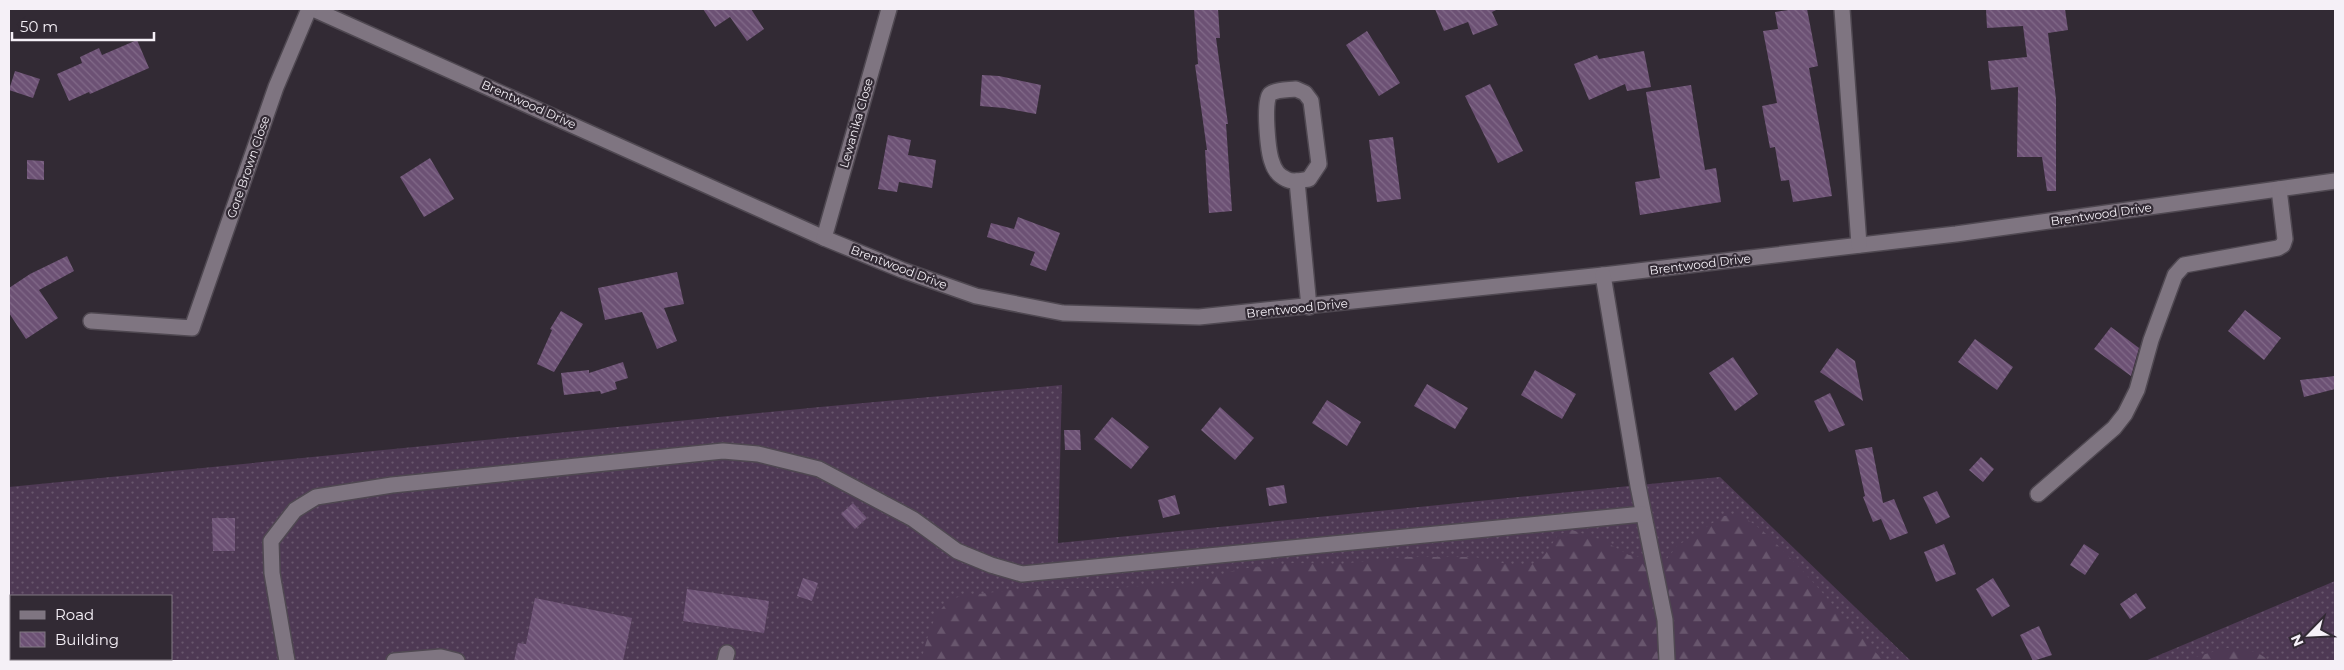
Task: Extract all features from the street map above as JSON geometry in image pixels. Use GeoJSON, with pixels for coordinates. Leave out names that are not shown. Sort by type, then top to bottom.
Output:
{"type":"FeatureCollection","features":[{"type":"Feature","properties":{"kind":"street","name":"Brentwood Drive"},"geometry":{"type":"LineString","coordinates":[[311,9],[824,238],[902,270],[976,296],[1063,314],[1199,317],[1309,307],[1956,234],[2335,181]]}},
{"type":"Feature","properties":{"kind":"street","name":"Gore Brown Close"},"geometry":{"type":"LineString","coordinates":[[91,321],[192,328],[276,87],[311,9]]}},
{"type":"Feature","properties":{"kind":"street","name":"Lewanika Close"},"geometry":{"type":"LineString","coordinates":[[824,238],[889,9]]}},
{"type":"Feature","properties":{"kind":"street"},"geometry":{"type":"LineString","coordinates":[[1842,9],[1859,245]]}},
{"type":"Feature","properties":{"kind":"street"},"geometry":{"type":"LineString","coordinates":[[1296,89],[1305,93],[1310,102],[1319,164],[1309,179],[1297,181],[1287,180],[1281,176],[1275,170],[1270,159],[1265,104],[1269,95],[1277,91],[1296,89]]}},
{"type":"Feature","properties":{"kind":"street"},"geometry":{"type":"LineString","coordinates":[[1297,181],[1309,307]]}},
{"type":"Feature","properties":{"kind":"street"},"geometry":{"type":"LineString","coordinates":[[2038,494],[2114,428],[2131,404],[2137,390],[2151,340],[2175,275],[2184,266],[2196,262],[2278,248],[2283,245],[2285,239],[2280,189]]}},
{"type":"Feature","properties":{"kind":"street"},"geometry":{"type":"LineString","coordinates":[[1603,275],[1643,514],[1665,620],[1667,661]]}},
{"type":"Feature","properties":{"kind":"street"},"geometry":{"type":"LineString","coordinates":[[287,661],[272,573],[271,541],[295,510],[316,497],[392,486],[723,451],[758,454],[819,469],[913,519],[957,551],[991,565],[1022,574],[1643,514]]}},
{"type":"Feature","properties":{"kind":"street"},"geometry":{"type":"LineString","coordinates":[[394,661],[441,657],[457,661]]}},
{"type":"Feature","properties":{"kind":"green space"},"geometry":{"type":"Polygon","coordinates":[[[1062,385],[1058,543],[1720,477],[1911,661],[9,661],[9,487],[1062,385]]]}},
{"type":"Feature","properties":{"kind":"green space"},"geometry":{"type":"Polygon","coordinates":[[[1739,515],[1760,529],[1779,546],[1884,661],[921,661],[933,622],[944,606],[961,596],[1028,588],[1118,588],[1175,583],[1187,586],[1239,569],[1294,563],[1340,564],[1404,557],[1475,557],[1516,566],[1531,565],[1544,556],[1558,535],[1572,530],[1602,540],[1629,555],[1660,561],[1667,559],[1677,546],[1724,516],[1739,515]]]}},
{"type":"Feature","properties":{"kind":"green space"},"geometry":{"type":"Polygon","coordinates":[[[2335,581],[2335,661],[2145,661],[2335,581]]]}},
{"type":"Feature","properties":{"kind":"green space"},"geometry":{"type":"Polygon","coordinates":[[[2225,648],[2249,650],[2260,654],[2269,661],[2183,661],[2225,648]]]}},
{"type":"Feature","properties":{"kind":"building"},"geometry":{"type":"Polygon","coordinates":[[[703,9],[751,9],[764,29],[747,41],[730,17],[715,27],[703,9]]]}},
{"type":"Feature","properties":{"kind":"building"},"geometry":{"type":"Polygon","coordinates":[[[1194,9],[1218,9],[1220,38],[1216,38],[1228,124],[1226,124],[1232,211],[1209,213],[1205,150],[1207,150],[1195,65],[1198,64],[1194,9]]]}},
{"type":"Feature","properties":{"kind":"building"},"geometry":{"type":"Polygon","coordinates":[[[1435,9],[1498,9],[1492,12],[1498,25],[1473,35],[1468,22],[1444,31],[1435,9]]]}},
{"type":"Feature","properties":{"kind":"building"},"geometry":{"type":"Polygon","coordinates":[[[1807,9],[1818,66],[1809,68],[1832,196],[1793,202],[1789,180],[1781,181],[1775,147],[1770,148],[1762,106],[1777,103],[1763,31],[1778,29],[1775,12],[1807,9]]]}},
{"type":"Feature","properties":{"kind":"building"},"geometry":{"type":"Polygon","coordinates":[[[1986,9],[2065,9],[2068,30],[2048,33],[2056,99],[2056,191],[2047,191],[2042,157],[2017,157],[2018,87],[1991,90],[1988,61],[2027,57],[2023,26],[1987,28],[1986,9]]]}},
{"type":"Feature","properties":{"kind":"building"},"geometry":{"type":"Polygon","coordinates":[[[1367,31],[1400,83],[1379,96],[1346,45],[1367,31]]]}},
{"type":"Feature","properties":{"kind":"building"},"geometry":{"type":"Polygon","coordinates":[[[137,40],[149,68],[90,94],[89,92],[69,101],[57,74],[82,63],[80,57],[99,48],[102,55],[137,40]]]}},
{"type":"Feature","properties":{"kind":"building"},"geometry":{"type":"Polygon","coordinates":[[[1644,51],[1651,87],[1627,91],[1625,84],[1589,100],[1574,64],[1597,55],[1599,59],[1644,51]]]}},
{"type":"Feature","properties":{"kind":"building"},"geometry":{"type":"Polygon","coordinates":[[[15,71],[40,79],[33,98],[9,90],[15,71]]]}},
{"type":"Feature","properties":{"kind":"building"},"geometry":{"type":"Polygon","coordinates":[[[982,75],[999,76],[1041,85],[1036,114],[980,106],[982,75]]]}},
{"type":"Feature","properties":{"kind":"building"},"geometry":{"type":"Polygon","coordinates":[[[1490,84],[1523,151],[1498,163],[1465,96],[1490,84]]]}},
{"type":"Feature","properties":{"kind":"building"},"geometry":{"type":"Polygon","coordinates":[[[1691,85],[1705,170],[1716,168],[1721,202],[1640,215],[1635,182],[1660,178],[1646,92],[1691,85]]]}},
{"type":"Feature","properties":{"kind":"building"},"geometry":{"type":"Polygon","coordinates":[[[888,135],[911,140],[908,155],[936,160],[932,188],[899,182],[897,192],[878,189],[888,135]]]}},
{"type":"Feature","properties":{"kind":"building"},"geometry":{"type":"Polygon","coordinates":[[[1393,137],[1401,199],[1377,202],[1369,140],[1393,137]]]}},
{"type":"Feature","properties":{"kind":"building"},"geometry":{"type":"Polygon","coordinates":[[[430,158],[454,199],[424,217],[400,177],[430,158]]]}},
{"type":"Feature","properties":{"kind":"building"},"geometry":{"type":"Polygon","coordinates":[[[27,160],[44,161],[44,180],[27,179],[27,160]]]}},
{"type":"Feature","properties":{"kind":"building"},"geometry":{"type":"Polygon","coordinates":[[[1018,217],[1060,233],[1046,271],[1030,265],[1035,252],[987,237],[991,223],[1014,229],[1018,217]]]}},
{"type":"Feature","properties":{"kind":"building"},"geometry":{"type":"Polygon","coordinates":[[[67,256],[74,271],[39,290],[58,318],[26,339],[9,313],[9,288],[30,274],[67,256]]]}},
{"type":"Feature","properties":{"kind":"building"},"geometry":{"type":"Polygon","coordinates":[[[677,272],[684,304],[664,308],[677,341],[657,349],[642,312],[605,320],[598,288],[677,272]]]}},
{"type":"Feature","properties":{"kind":"building"},"geometry":{"type":"Polygon","coordinates":[[[2245,310],[2281,338],[2264,360],[2228,331],[2245,310]]]}},
{"type":"Feature","properties":{"kind":"building"},"geometry":{"type":"Polygon","coordinates":[[[561,311],[583,324],[554,372],[537,364],[552,330],[550,329],[561,311]]]}},
{"type":"Feature","properties":{"kind":"building"},"geometry":{"type":"Polygon","coordinates":[[[2111,327],[2139,348],[2131,376],[2094,349],[2111,327]]]}},
{"type":"Feature","properties":{"kind":"building"},"geometry":{"type":"Polygon","coordinates":[[[1975,339],[2013,367],[1997,390],[1958,362],[1975,339]]]}},
{"type":"Feature","properties":{"kind":"building"},"geometry":{"type":"Polygon","coordinates":[[[1837,348],[1855,361],[1863,401],[1820,372],[1837,348]]]}},
{"type":"Feature","properties":{"kind":"building"},"geometry":{"type":"Polygon","coordinates":[[[1733,357],[1758,394],[1735,411],[1709,373],[1733,357]]]}},
{"type":"Feature","properties":{"kind":"building"},"geometry":{"type":"Polygon","coordinates":[[[623,362],[628,378],[615,382],[617,389],[601,394],[600,391],[564,395],[561,373],[589,370],[589,373],[623,362]]]}},
{"type":"Feature","properties":{"kind":"building"},"geometry":{"type":"Polygon","coordinates":[[[1535,370],[1576,394],[1562,419],[1521,395],[1535,370]]]}},
{"type":"Feature","properties":{"kind":"building"},"geometry":{"type":"Polygon","coordinates":[[[2335,376],[2335,389],[2304,397],[2300,380],[2335,376]]]}},
{"type":"Feature","properties":{"kind":"building"},"geometry":{"type":"Polygon","coordinates":[[[1427,384],[1468,408],[1455,429],[1414,406],[1427,384]]]}},
{"type":"Feature","properties":{"kind":"building"},"geometry":{"type":"Polygon","coordinates":[[[1830,393],[1845,425],[1829,432],[1814,401],[1830,393]]]}},
{"type":"Feature","properties":{"kind":"building"},"geometry":{"type":"Polygon","coordinates":[[[1327,400],[1361,422],[1347,446],[1312,423],[1327,400]]]}},
{"type":"Feature","properties":{"kind":"building"},"geometry":{"type":"Polygon","coordinates":[[[1220,407],[1254,438],[1235,460],[1201,430],[1220,407]]]}},
{"type":"Feature","properties":{"kind":"building"},"geometry":{"type":"Polygon","coordinates":[[[1112,417],[1149,447],[1131,469],[1094,439],[1112,417]]]}},
{"type":"Feature","properties":{"kind":"building"},"geometry":{"type":"Polygon","coordinates":[[[1064,430],[1080,430],[1081,450],[1065,450],[1064,430]]]}},
{"type":"Feature","properties":{"kind":"building"},"geometry":{"type":"Polygon","coordinates":[[[1872,447],[1883,503],[1894,499],[1908,533],[1890,540],[1881,519],[1873,522],[1863,497],[1865,496],[1855,450],[1872,447]]]}},
{"type":"Feature","properties":{"kind":"building"},"geometry":{"type":"Polygon","coordinates":[[[1981,457],[1994,469],[1983,482],[1969,470],[1981,457]]]}},
{"type":"Feature","properties":{"kind":"building"},"geometry":{"type":"Polygon","coordinates":[[[1284,485],[1287,503],[1269,506],[1266,488],[1284,485]]]}},
{"type":"Feature","properties":{"kind":"building"},"geometry":{"type":"Polygon","coordinates":[[[1937,491],[1950,517],[1936,524],[1923,497],[1937,491]]]}},
{"type":"Feature","properties":{"kind":"building"},"geometry":{"type":"Polygon","coordinates":[[[1175,495],[1180,514],[1163,518],[1158,500],[1175,495]]]}},
{"type":"Feature","properties":{"kind":"building"},"geometry":{"type":"Polygon","coordinates":[[[853,503],[867,518],[855,529],[841,514],[853,503]]]}},
{"type":"Feature","properties":{"kind":"building"},"geometry":{"type":"Polygon","coordinates":[[[212,518],[235,518],[235,551],[213,551],[212,518]]]}},
{"type":"Feature","properties":{"kind":"building"},"geometry":{"type":"Polygon","coordinates":[[[1944,544],[1956,574],[1936,582],[1924,552],[1944,544]]]}},
{"type":"Feature","properties":{"kind":"building"},"geometry":{"type":"Polygon","coordinates":[[[2084,544],[2099,554],[2085,575],[2070,565],[2084,544]]]}},
{"type":"Feature","properties":{"kind":"building"},"geometry":{"type":"Polygon","coordinates":[[[803,578],[818,583],[812,601],[797,596],[803,578]]]}},
{"type":"Feature","properties":{"kind":"building"},"geometry":{"type":"Polygon","coordinates":[[[1993,578],[2010,606],[1992,617],[1976,589],[1993,578]]]}},
{"type":"Feature","properties":{"kind":"building"},"geometry":{"type":"Polygon","coordinates":[[[687,589],[769,601],[764,633],[683,621],[687,589]]]}},
{"type":"Feature","properties":{"kind":"building"},"geometry":{"type":"Polygon","coordinates":[[[2136,593],[2146,608],[2130,619],[2120,604],[2136,593]]]}},
{"type":"Feature","properties":{"kind":"building"},"geometry":{"type":"Polygon","coordinates":[[[535,598],[632,618],[623,661],[514,661],[518,643],[526,644],[535,598]]]}},
{"type":"Feature","properties":{"kind":"building"},"geometry":{"type":"Polygon","coordinates":[[[2039,626],[2052,655],[2033,661],[2020,635],[2039,626]]]}}]}
